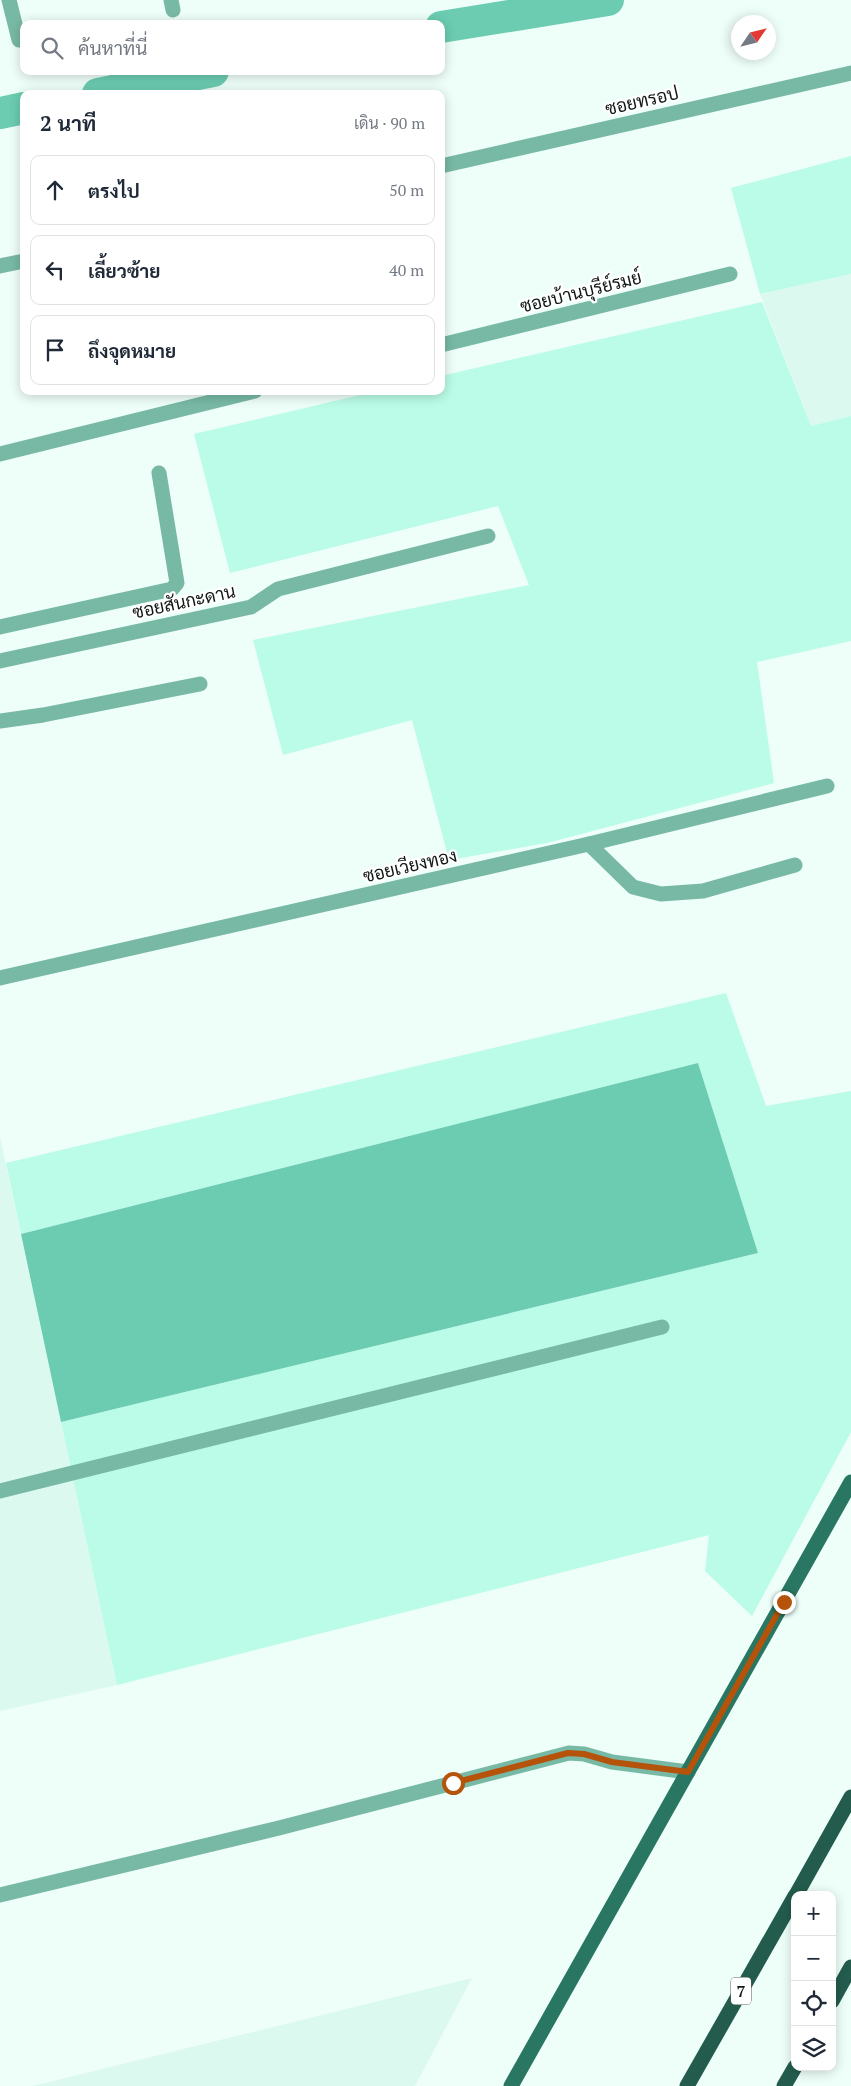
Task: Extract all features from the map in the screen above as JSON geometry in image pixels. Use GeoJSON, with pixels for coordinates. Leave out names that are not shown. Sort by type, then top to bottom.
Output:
{"type":"FeatureCollection","features":[{"type":"Feature","properties":{"kind":"highway","name":"7"},"geometry":{"type":"LineString","coordinates":[[797,1891],[851,1797]]}},
{"type":"Feature","properties":{"kind":"highway","name":"7"},"geometry":{"type":"LineString","coordinates":[[687,2086],[791,1902]]}},
{"type":"Feature","properties":{"kind":"highway"},"geometry":{"type":"LineString","coordinates":[[836,1994],[851,1967]]}},
{"type":"Feature","properties":{"kind":"highway"},"geometry":{"type":"LineString","coordinates":[[784,2086],[793,2071]]}},
{"type":"Feature","properties":{"kind":"main road"},"geometry":{"type":"LineString","coordinates":[[511,2086],[851,1482]]}},
{"type":"Feature","properties":{"kind":"street"},"geometry":{"type":"LineString","coordinates":[[9,0],[19,40]]}},
{"type":"Feature","properties":{"kind":"street","name":"ซอยทรอป"},"geometry":{"type":"LineString","coordinates":[[445,165],[851,73]]}},
{"type":"Feature","properties":{"kind":"street"},"geometry":{"type":"LineString","coordinates":[[0,266],[20,262]]}},
{"type":"Feature","properties":{"kind":"street","name":"ซอยบ้านบุรีย์รมย์"},"geometry":{"type":"LineString","coordinates":[[445,344],[730,274]]}},
{"type":"Feature","properties":{"kind":"street"},"geometry":{"type":"LineString","coordinates":[[0,454],[239,395]]}},
{"type":"Feature","properties":{"kind":"street"},"geometry":{"type":"LineString","coordinates":[[0,627],[172,589],[177,583],[159,473]]}},
{"type":"Feature","properties":{"kind":"street","name":"ซอยสันกะดาน"},"geometry":{"type":"LineString","coordinates":[[0,661],[252,607],[278,589],[488,536]]}},
{"type":"Feature","properties":{"kind":"street"},"geometry":{"type":"LineString","coordinates":[[0,721],[43,715],[200,684]]}},
{"type":"Feature","properties":{"kind":"street","name":"ซอยเวียงทอง"},"geometry":{"type":"LineString","coordinates":[[0,978],[589,844],[827,786]]}},
{"type":"Feature","properties":{"kind":"street"},"geometry":{"type":"LineString","coordinates":[[589,844],[633,887],[661,894],[703,891],[795,865]]}},
{"type":"Feature","properties":{"kind":"street"},"geometry":{"type":"LineString","coordinates":[[0,1491],[662,1327]]}},
{"type":"Feature","properties":{"kind":"street"},"geometry":{"type":"LineString","coordinates":[[0,1895],[279,1828],[568,1753],[584,1754],[612,1762],[688,1772]]}},
{"type":"Feature","properties":{"kind":"shaded area"},"geometry":{"type":"Polygon","coordinates":[[[851,156],[851,274],[760,294],[731,188],[851,156]]]}},
{"type":"Feature","properties":{"kind":"shaded area"},"geometry":{"type":"Polygon","coordinates":[[[851,274],[851,416],[811,426],[760,294],[851,274]]]}},
{"type":"Feature","properties":{"kind":"shaded area"},"geometry":{"type":"Polygon","coordinates":[[[762,302],[811,426],[851,416],[851,641],[757,662],[774,783],[547,843],[449,860],[412,720],[283,755],[253,640],[529,585],[498,506],[230,573],[194,434],[360,395],[445,395],[445,375],[762,302]]]}},
{"type":"Feature","properties":{"kind":"shaded area"},"geometry":{"type":"Polygon","coordinates":[[[726,993],[766,1106],[851,1091],[851,1432],[752,1616],[705,1571],[709,1535],[117,1685],[61,1422],[758,1253],[698,1063],[21,1234],[6,1163],[726,993]]]}},
{"type":"Feature","properties":{"kind":"shaded area"},"geometry":{"type":"Polygon","coordinates":[[[698,1063],[758,1253],[61,1422],[21,1234],[698,1063]]]}},
{"type":"Feature","properties":{"kind":"shaded area"},"geometry":{"type":"Polygon","coordinates":[[[0,1137],[117,1685],[0,1711],[0,1137]]]}},
{"type":"Feature","properties":{"kind":"shaded area"},"geometry":{"type":"Polygon","coordinates":[[[472,1978],[415,2086],[33,2086],[472,1978]]]}},
{"type":"Feature","properties":{"kind":"waterway"},"geometry":{"type":"LineString","coordinates":[[445,26],[608,0]]}},
{"type":"Feature","properties":{"kind":"waterway"},"geometry":{"type":"LineString","coordinates":[[118,90],[193,75]]}},
{"type":"Feature","properties":{"kind":"waterway"},"geometry":{"type":"LineString","coordinates":[[0,113],[20,109]]}},
{"type":"Feature","properties":{"kind":"route"},"geometry":{"type":"LineString","coordinates":[[453,1783],[568,1753],[584,1754],[612,1762],[688,1772],[784,1602]]}}]}
